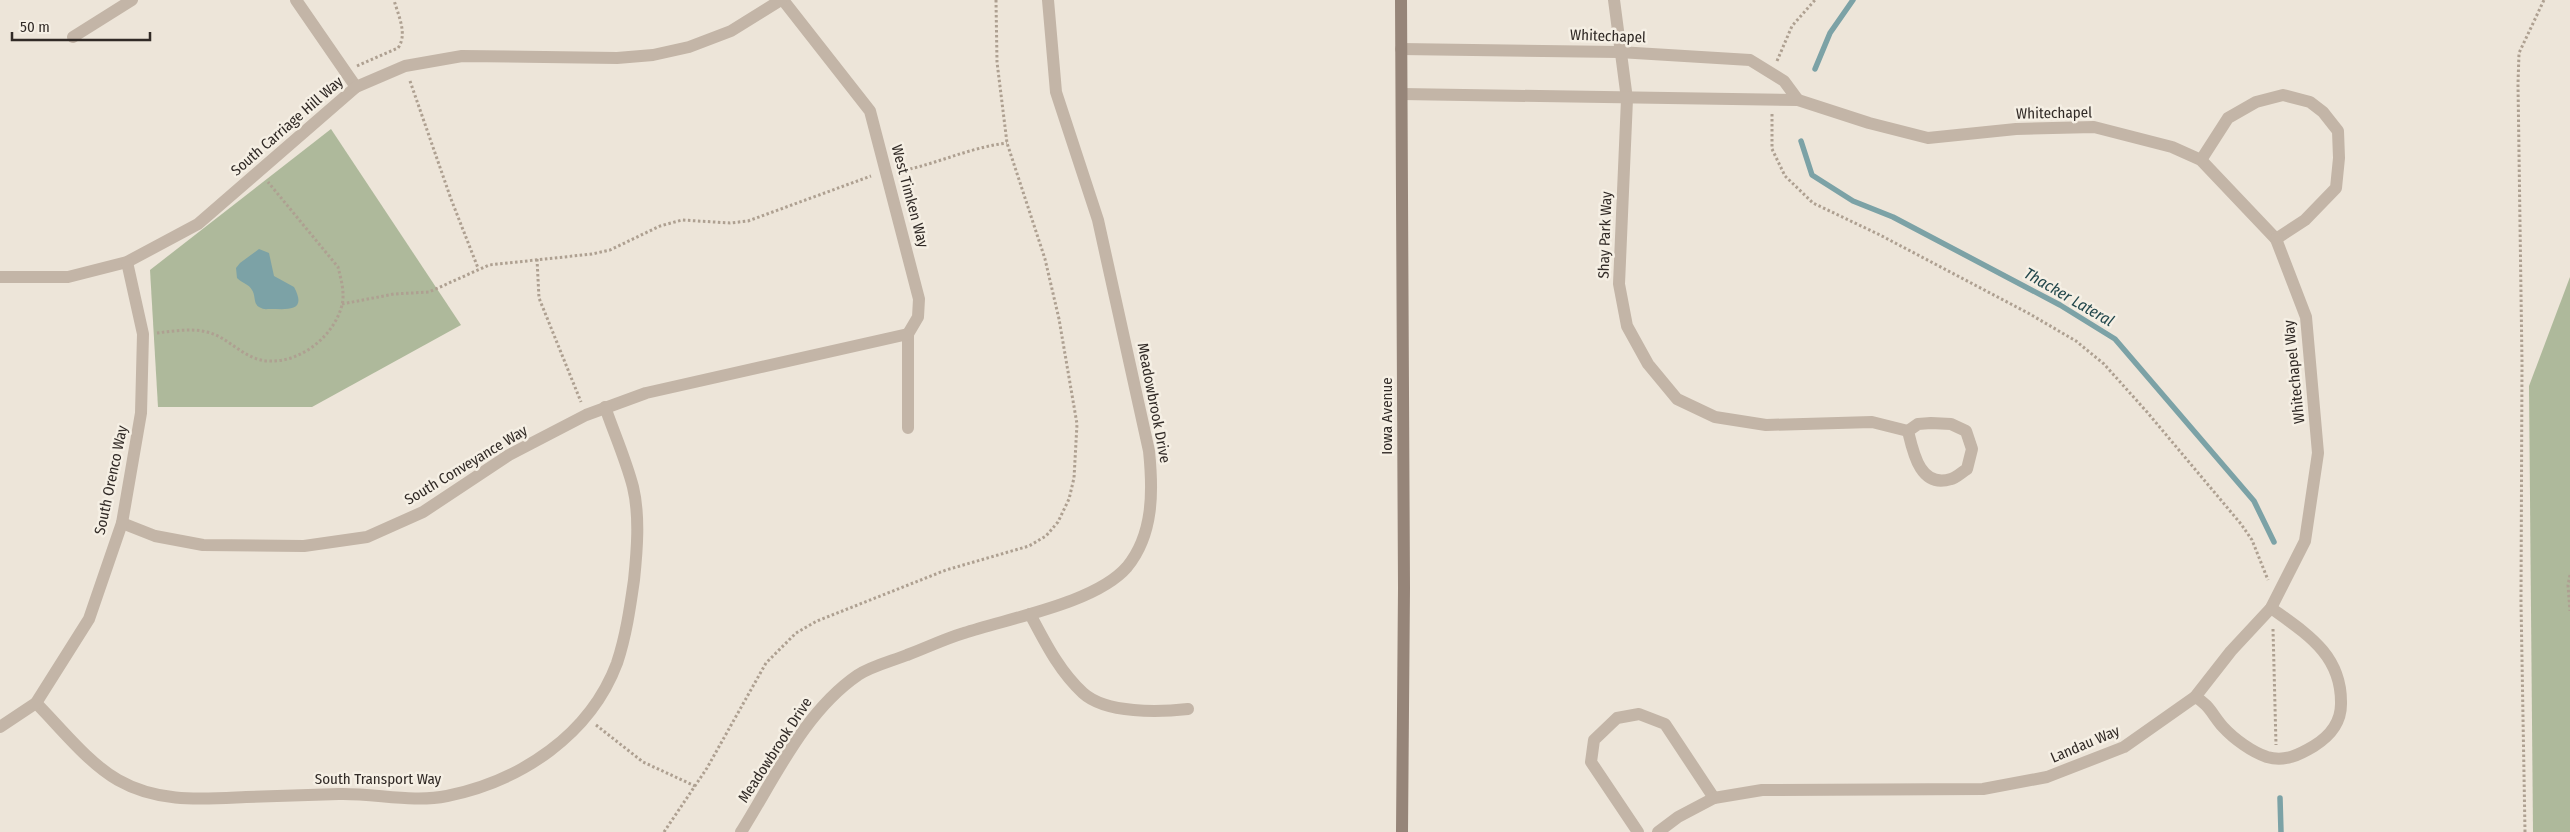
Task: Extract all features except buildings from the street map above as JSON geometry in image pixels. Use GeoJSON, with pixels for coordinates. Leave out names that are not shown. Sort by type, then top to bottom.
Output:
{"type":"FeatureCollection","features":[{"type":"Feature","properties":{"kind":"street"},"geometry":{"type":"LineString","coordinates":[[73,37],[132,0]]}},
{"type":"Feature","properties":{"kind":"street"},"geometry":{"type":"LineString","coordinates":[[296,0],[356,87]]}},
{"type":"Feature","properties":{"kind":"street","name":"South Carriage Hill Way"},"geometry":{"type":"LineString","coordinates":[[0,277],[68,277],[127,262],[198,224],[356,87],[405,66],[462,56],[618,58],[653,55],[689,47],[731,31],[782,0]]}},
{"type":"Feature","properties":{"kind":"street","name":"West Timken Way"},"geometry":{"type":"LineString","coordinates":[[782,0],[870,111],[888,172],[919,298],[918,317],[908,334],[908,428]]}},
{"type":"Feature","properties":{"kind":"street","name":"Meadowbrook Drive"},"geometry":{"type":"LineString","coordinates":[[741,832],[809,722],[835,692],[861,674],[962,633],[1030,614],[1108,583],[1128,566],[1141,542],[1150,514],[1152,481],[1149,451],[1098,220],[1056,92],[1048,0]]}},
{"type":"Feature","properties":{"kind":"street","name":"Iowa Avenue"},"geometry":{"type":"LineString","coordinates":[[1401,0],[1404,588],[1402,832]]}},
{"type":"Feature","properties":{"kind":"street","name":"Shay Park Way"},"geometry":{"type":"LineString","coordinates":[[1614,0],[1619,52],[1627,99],[1619,284],[1627,326],[1648,364],[1678,399],[1714,417],[1766,425],[1872,422],[1908,431]]}},
{"type":"Feature","properties":{"kind":"street","name":"Whitechapel"},"geometry":{"type":"LineString","coordinates":[[1401,49],[1619,52],[1750,60],[1784,81],[1798,100]]}},
{"type":"Feature","properties":{"kind":"street","name":"Whitechapel"},"geometry":{"type":"LineString","coordinates":[[1402,94],[1627,99],[1798,100],[1869,123],[1928,138],[2016,129],[2094,128],[2172,147],[2201,160],[2276,239]]}},
{"type":"Feature","properties":{"kind":"street"},"geometry":{"type":"LineString","coordinates":[[2201,160],[2228,118],[2256,102],[2283,95],[2310,102],[2323,112],[2338,131],[2339,158],[2336,188],[2305,220],[2276,239]]}},
{"type":"Feature","properties":{"kind":"street","name":"Whitechapel Way"},"geometry":{"type":"LineString","coordinates":[[2195,697],[2231,651],[2271,608],[2305,540],[2318,453],[2306,317],[2276,239]]}},
{"type":"Feature","properties":{"kind":"street","name":"South Orenco Way"},"geometry":{"type":"LineString","coordinates":[[0,727],[36,703],[88,619],[122,523],[141,413],[143,334],[127,262]]}},
{"type":"Feature","properties":{"kind":"street","name":"South Conveyance Way"},"geometry":{"type":"LineString","coordinates":[[122,523],[155,536],[204,545],[304,546],[367,537],[423,512],[509,455],[586,414],[646,393],[908,334]]}},
{"type":"Feature","properties":{"kind":"street","name":"South Transport Way"},"geometry":{"type":"LineString","coordinates":[[36,703],[94,762],[117,780],[150,794],[182,799],[343,794],[414,798],[446,796],[496,782],[551,752],[585,717],[602,693],[616,664],[630,617],[637,525],[633,488],[605,407]]}},
{"type":"Feature","properties":{"kind":"street"},"geometry":{"type":"LineString","coordinates":[[1931,423],[1952,424],[1966,431],[1972,449],[1967,469],[1950,479],[1933,480],[1920,469],[1913,454],[1908,431],[1918,424],[1931,423]]}},
{"type":"Feature","properties":{"kind":"street"},"geometry":{"type":"LineString","coordinates":[[2195,697],[2206,703],[2223,727],[2255,753],[2277,758],[2294,758],[2327,738],[2341,717],[2342,686],[2331,659],[2304,632],[2271,608]]}},
{"type":"Feature","properties":{"kind":"street"},"geometry":{"type":"LineString","coordinates":[[1030,614],[1061,668],[1085,695],[1112,707],[1160,712],[1188,709]]}},
{"type":"Feature","properties":{"kind":"street","name":"Landau Way"},"geometry":{"type":"LineString","coordinates":[[1658,832],[1678,817],[1714,798],[1762,790],[1983,789],[2047,777],[2124,747],[2195,697]]}},
{"type":"Feature","properties":{"kind":"street"},"geometry":{"type":"LineString","coordinates":[[1638,832],[1592,762],[1594,740],[1617,718],[1639,714],[1665,724],[1714,798]]}},
{"type":"Feature","properties":{"kind":"path"},"geometry":{"type":"LineString","coordinates":[[345,71],[398,48],[404,38],[394,0]]}},
{"type":"Feature","properties":{"kind":"path"},"geometry":{"type":"LineString","coordinates":[[664,832],[694,786],[766,663],[796,633],[818,621],[946,570],[1029,546],[1046,536],[1058,522],[1069,499],[1074,478],[1077,424],[1059,319],[1045,259],[1008,144],[997,62],[996,0]]}},
{"type":"Feature","properties":{"kind":"path"},"geometry":{"type":"LineString","coordinates":[[1774,75],[1776,64],[1792,26],[1815,0]]}},
{"type":"Feature","properties":{"kind":"path"},"geometry":{"type":"LineString","coordinates":[[2524,832],[2520,602],[2522,353],[2518,84],[2519,53],[2544,0]]}},
{"type":"Feature","properties":{"kind":"path"},"geometry":{"type":"LineString","coordinates":[[398,48],[450,199],[478,268]]}},
{"type":"Feature","properties":{"kind":"path"},"geometry":{"type":"LineString","coordinates":[[1771,100],[1772,148],[1785,176],[1813,203],[1880,235],[2028,313],[2076,341],[2104,364],[2241,524],[2252,540],[2268,578],[2274,636],[2277,758]]}},
{"type":"Feature","properties":{"kind":"path"},"geometry":{"type":"LineString","coordinates":[[342,304],[394,294],[429,292],[478,268],[509,261],[592,254],[610,250],[660,226],[682,220],[730,223],[748,221],[861,179],[888,172],[918,168],[976,148],[1008,144]]}},
{"type":"Feature","properties":{"kind":"path"},"geometry":{"type":"LineString","coordinates":[[143,334],[187,330],[208,332],[255,358],[268,361],[285,359],[315,346],[325,335],[342,304],[342,280],[338,267],[259,172]]}},
{"type":"Feature","properties":{"kind":"path"},"geometry":{"type":"LineString","coordinates":[[537,259],[539,298],[586,414]]}},
{"type":"Feature","properties":{"kind":"path"},"geometry":{"type":"LineString","coordinates":[[2570,575],[2568,585],[2570,611]]}},
{"type":"Feature","properties":{"kind":"path"},"geometry":{"type":"LineString","coordinates":[[585,717],[644,762],[694,786]]}},
{"type":"Feature","properties":{"kind":"green space"},"geometry":{"type":"Polygon","coordinates":[[[331,129],[461,325],[312,407],[158,407],[150,270],[331,129]]]}},
{"type":"Feature","properties":{"kind":"green space"},"geometry":{"type":"Polygon","coordinates":[[[2570,277],[2570,832],[2533,832],[2529,386],[2570,277]]]}},
{"type":"Feature","properties":{"kind":"water"},"geometry":{"type":"Polygon","coordinates":[[[259,249],[269,253],[274,276],[294,287],[298,295],[298,301],[297,305],[293,308],[261,308],[256,304],[251,288],[237,278],[236,268],[259,249]]]}},
{"type":"Feature","properties":{"kind":"waterway","name":"Thacker Lateral"},"geometry":{"type":"LineString","coordinates":[[1815,69],[1830,33],[1853,0]]}},
{"type":"Feature","properties":{"kind":"waterway","name":"Thacker Lateral"},"geometry":{"type":"LineString","coordinates":[[1801,141],[1812,175],[1853,201],[1893,217],[2060,305],[2115,339],[2254,501],[2274,542]]}},
{"type":"Feature","properties":{"kind":"waterway","name":"Thacker Lateral"},"geometry":{"type":"LineString","coordinates":[[2280,798],[2281,832]]}}]}
